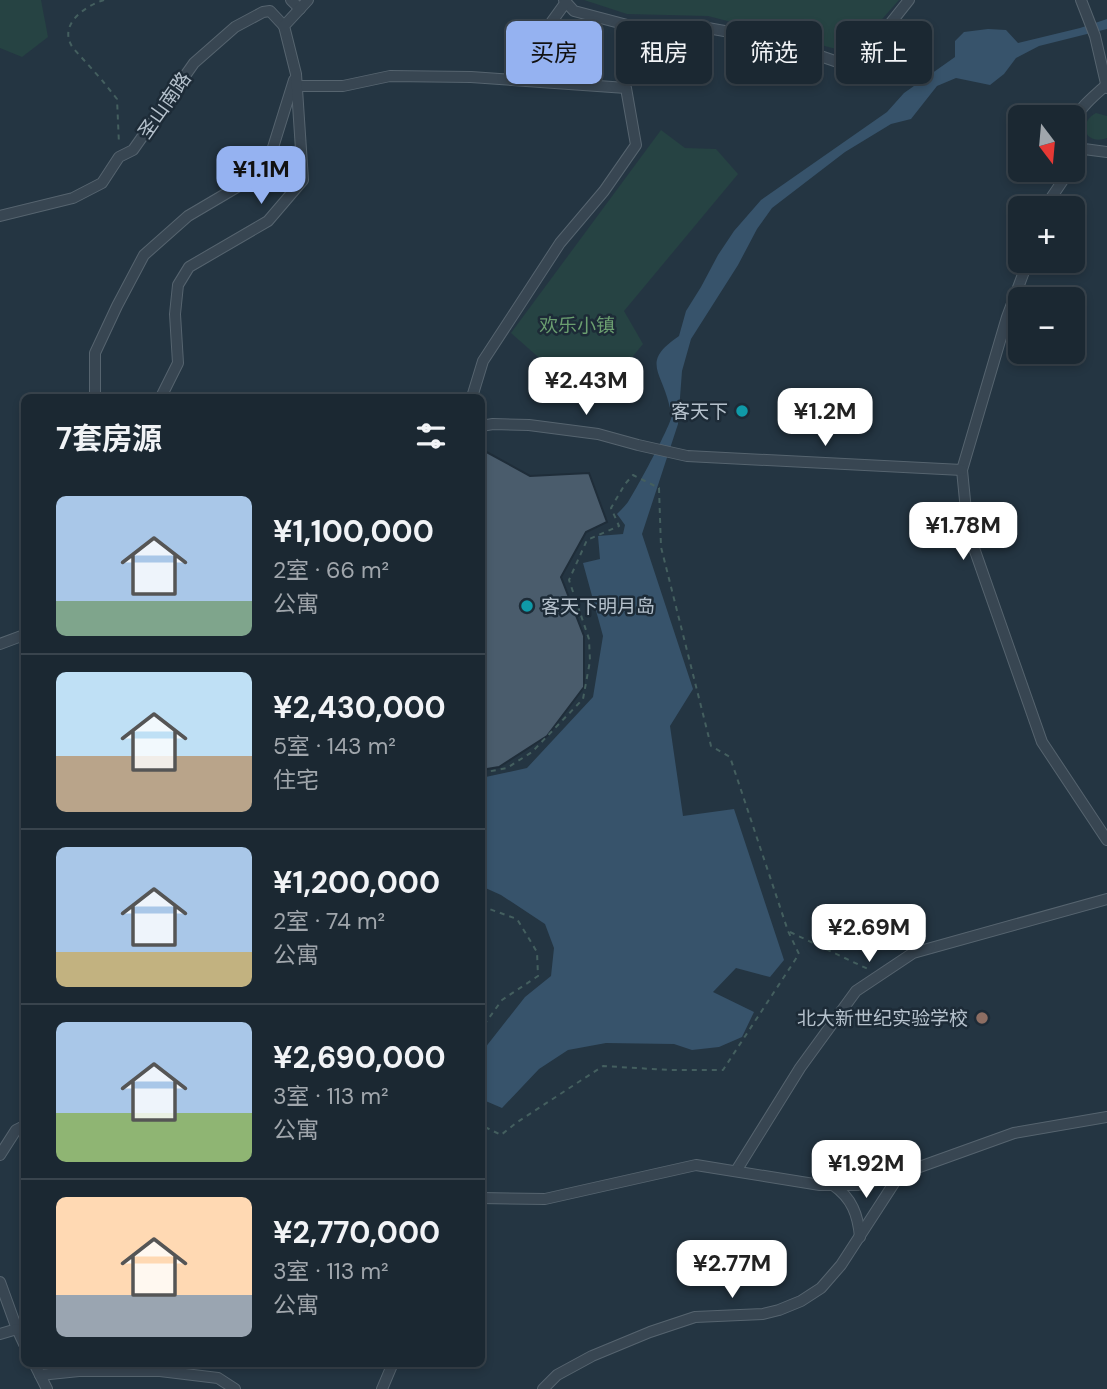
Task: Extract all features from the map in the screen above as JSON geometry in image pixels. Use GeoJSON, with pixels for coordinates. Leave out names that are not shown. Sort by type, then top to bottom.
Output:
{"type":"FeatureCollection","features":[{"type":"Feature","properties":{"kind":"street"},"geometry":{"type":"LineString","coordinates":[[162,394],[178,363],[175,314],[178,285],[189,267],[268,220],[303,180],[296,74],[284,26],[270,11],[279,0]]}},
{"type":"Feature","properties":{"kind":"street"},"geometry":{"type":"LineString","coordinates":[[291,0],[300,9]]}},
{"type":"Feature","properties":{"kind":"street"},"geometry":{"type":"LineString","coordinates":[[284,26],[308,0]]}},
{"type":"Feature","properties":{"kind":"street"},"geometry":{"type":"LineString","coordinates":[[551,21],[565,1],[574,11],[631,26],[691,25],[774,40],[855,68],[909,0]]}},
{"type":"Feature","properties":{"kind":"street"},"geometry":{"type":"LineString","coordinates":[[1081,0],[1095,36],[1106,87],[1085,106]]}},
{"type":"Feature","properties":{"kind":"street","name":"圣山南路"},"geometry":{"type":"LineString","coordinates":[[0,216],[73,198],[102,183],[119,157],[133,150],[194,63],[235,27],[270,11]]}},
{"type":"Feature","properties":{"kind":"street"},"geometry":{"type":"LineString","coordinates":[[95,394],[95,353],[144,255],[188,216],[244,183],[270,157],[296,74]]}},
{"type":"Feature","properties":{"kind":"street"},"geometry":{"type":"LineString","coordinates":[[297,86],[343,86],[390,76],[506,79]]}},
{"type":"Feature","properties":{"kind":"street"},"geometry":{"type":"LineString","coordinates":[[473,394],[483,361],[516,309],[560,243],[604,191],[636,145],[626,88],[576,84]]}},
{"type":"Feature","properties":{"kind":"street"},"geometry":{"type":"LineString","coordinates":[[1085,149],[1107,152]]}},
{"type":"Feature","properties":{"kind":"street"},"geometry":{"type":"LineString","coordinates":[[1024,273],[1007,317],[962,470],[968,531],[1042,742],[1107,840]]}},
{"type":"Feature","properties":{"kind":"street"},"geometry":{"type":"LineString","coordinates":[[485,425],[529,425],[598,433],[687,456],[962,470]]}},
{"type":"Feature","properties":{"kind":"street"},"geometry":{"type":"LineString","coordinates":[[0,644],[21,636]]}},
{"type":"Feature","properties":{"kind":"street"},"geometry":{"type":"LineString","coordinates":[[736,1171],[800,1068],[856,991],[913,953],[1107,899]]}},
{"type":"Feature","properties":{"kind":"street"},"geometry":{"type":"LineString","coordinates":[[485,1198],[545,1199],[696,1165],[820,1185],[858,1185],[900,1174],[1014,1133],[1107,1117]]}},
{"type":"Feature","properties":{"kind":"street"},"geometry":{"type":"LineString","coordinates":[[0,1155],[16,1130],[21,1128]]}},
{"type":"Feature","properties":{"kind":"street"},"geometry":{"type":"LineString","coordinates":[[543,1389],[557,1375],[592,1356],[650,1332],[695,1317],[763,1314],[801,1301],[821,1288],[841,1265],[900,1174]]}},
{"type":"Feature","properties":{"kind":"street"},"geometry":{"type":"LineString","coordinates":[[833,1185],[844,1193],[852,1205],[859,1222],[860,1238]]}},
{"type":"Feature","properties":{"kind":"street"},"geometry":{"type":"LineString","coordinates":[[0,1282],[21,1338]]}},
{"type":"Feature","properties":{"kind":"street"},"geometry":{"type":"LineString","coordinates":[[0,1334],[17,1329]]}},
{"type":"Feature","properties":{"kind":"street"},"geometry":{"type":"LineString","coordinates":[[36,1367],[47,1389]]}},
{"type":"Feature","properties":{"kind":"street"},"geometry":{"type":"LineString","coordinates":[[382,1389],[391,1367]]}},
{"type":"Feature","properties":{"kind":"street"},"geometry":{"type":"LineString","coordinates":[[40,1375],[79,1371],[160,1371],[218,1378],[235,1389]]}},
{"type":"Feature","properties":{"kind":"path"},"geometry":{"type":"LineString","coordinates":[[104,0],[73,19],[68,36],[69,43],[117,99],[119,157]]}},
{"type":"Feature","properties":{"kind":"path"},"geometry":{"type":"LineString","coordinates":[[485,772],[507,768],[532,752],[583,699],[590,661],[589,639],[569,580],[587,540],[619,526],[611,508],[633,475],[659,488],[661,547],[711,746],[730,757],[788,931],[799,954],[723,1070],[603,1066],[501,1135],[485,1127]]}},
{"type":"Feature","properties":{"kind":"path"},"geometry":{"type":"LineString","coordinates":[[485,907],[517,919],[537,952],[538,976],[502,1000],[485,1023]]}},
{"type":"Feature","properties":{"kind":"path"},"geometry":{"type":"LineString","coordinates":[[788,931],[881,974]]}},
{"type":"Feature","properties":{"kind":"green space"},"geometry":{"type":"Polygon","coordinates":[[[0,0],[41,0],[48,37],[22,57],[0,48],[0,0]]]}},
{"type":"Feature","properties":{"kind":"green space"},"geometry":{"type":"Polygon","coordinates":[[[584,0],[899,0],[880,21],[836,21],[836,49],[822,45],[822,21],[727,21],[708,16],[627,14],[584,0]]]}},
{"type":"Feature","properties":{"kind":"green space"},"geometry":{"type":"Polygon","coordinates":[[[1096,113],[1107,116],[1107,138],[1100,140],[1089,137],[1085,128],[1096,113]]]}},
{"type":"Feature","properties":{"kind":"green space","name":"欢乐小镇"},"geometry":{"type":"Polygon","coordinates":[[[661,130],[685,148],[716,149],[738,174],[624,311],[643,344],[623,368],[579,393],[511,333],[661,130]]]}},
{"type":"Feature","properties":{"kind":"water"},"geometry":{"type":"Polygon","coordinates":[[[1107,19],[1107,29],[1039,46],[1016,58],[1004,74],[990,85],[956,78],[937,86],[911,119],[891,124],[845,152],[772,208],[691,339],[682,371],[678,424],[642,534],[693,689],[670,726],[683,816],[734,809],[784,960],[770,977],[736,968],[713,992],[754,1012],[742,1037],[719,1047],[692,1050],[674,1044],[606,1043],[568,1050],[539,1069],[502,1108],[485,1101],[485,1048],[525,997],[551,976],[554,948],[545,924],[501,895],[485,888],[485,777],[527,768],[593,697],[603,636],[583,563],[600,559],[598,536],[623,534],[625,525],[617,514],[632,496],[670,421],[672,414],[657,367],[660,353],[679,336],[686,311],[718,255],[734,231],[761,200],[887,112],[904,93],[917,84],[932,84],[932,73],[955,57],[955,41],[964,32],[1006,30],[1018,43],[1107,19]]]}},
{"type":"Feature","properties":{"kind":"building","name":"客天下明月岛"},"geometry":{"type":"Polygon","coordinates":[[[485,451],[530,476],[589,473],[607,522],[586,532],[561,577],[584,636],[584,687],[547,736],[499,767],[485,769],[485,451]]]}},
{"type":"Feature","properties":{"kind":"place","name":"客天下"},"geometry":{"type":"Point","coordinates":[742,411]}},
{"type":"Feature","properties":{"kind":"place","name":"客天下明月岛"},"geometry":{"type":"Point","coordinates":[527,606]}},
{"type":"Feature","properties":{"kind":"place","name":"北大新世纪实验学校"},"geometry":{"type":"Point","coordinates":[982,1018]}}]}
